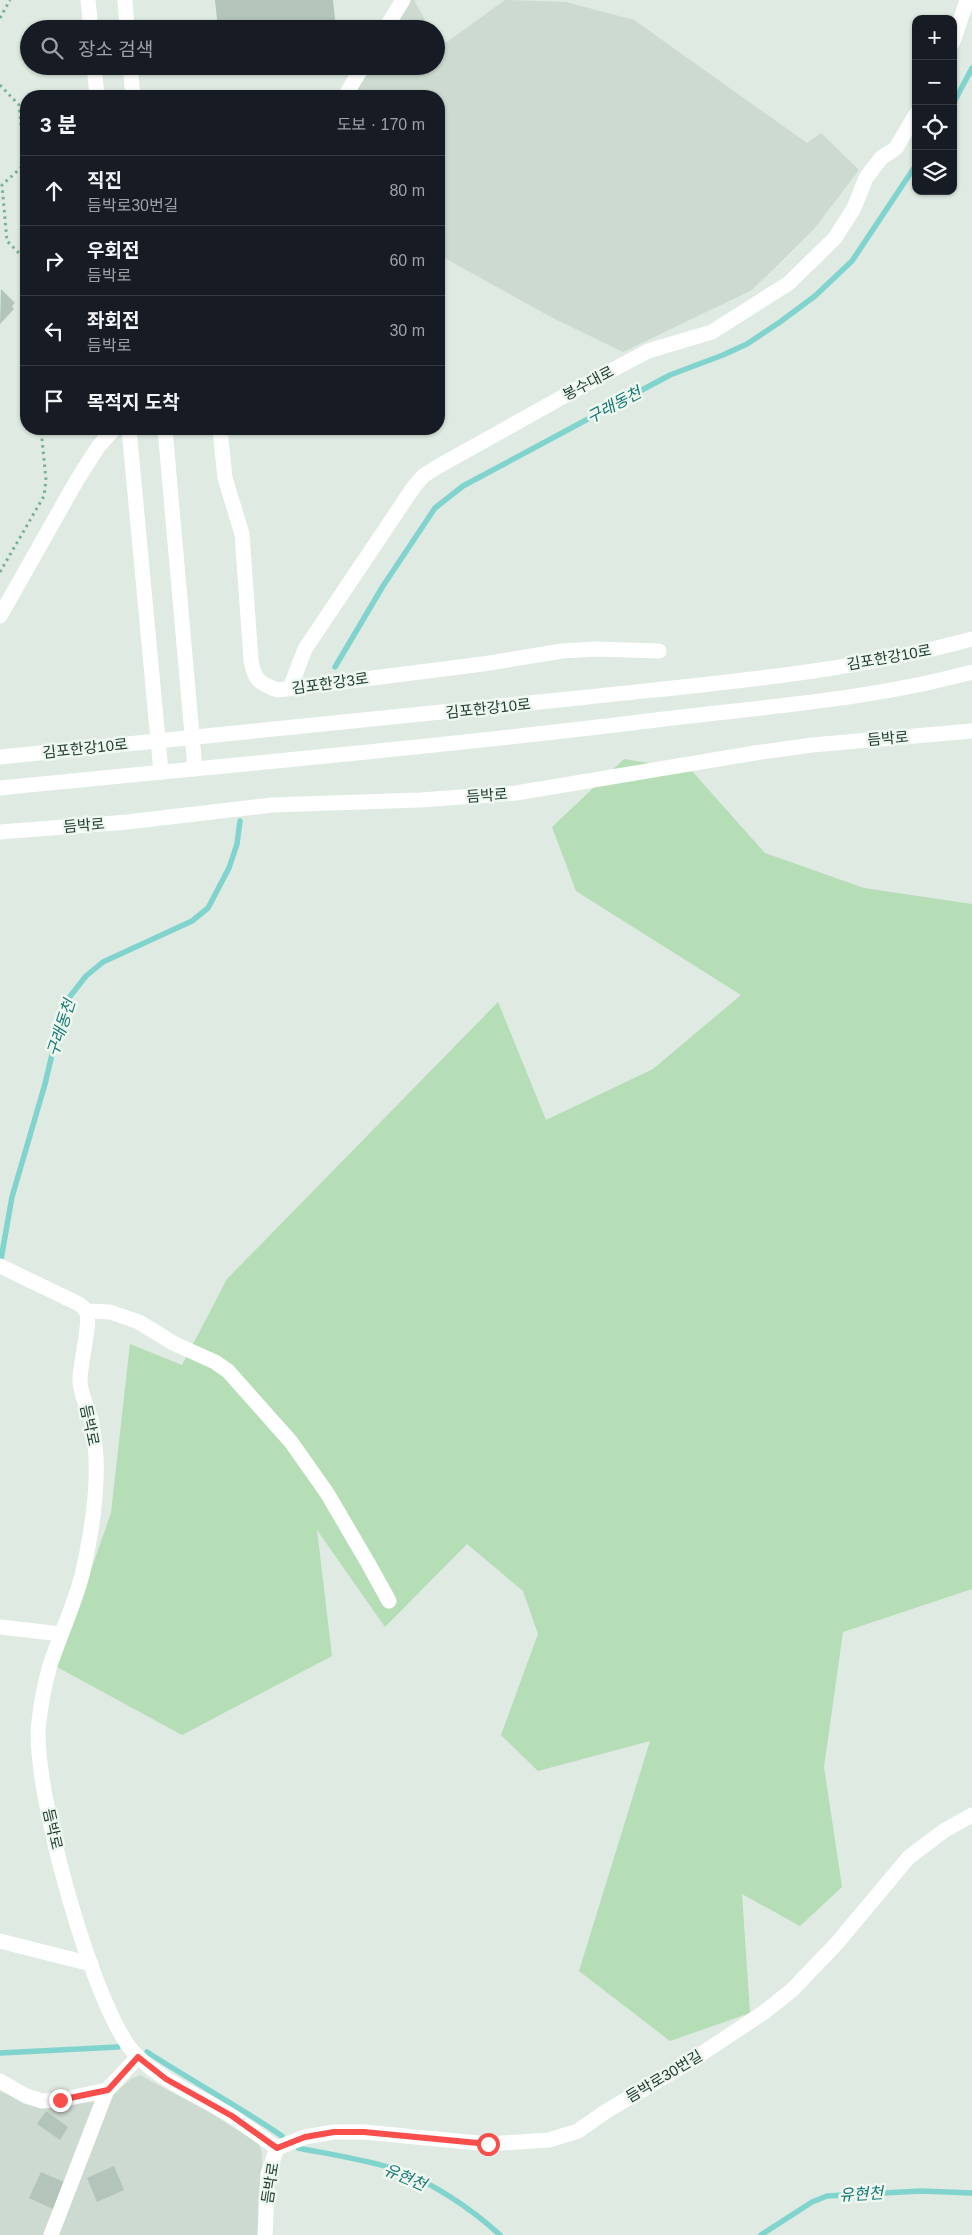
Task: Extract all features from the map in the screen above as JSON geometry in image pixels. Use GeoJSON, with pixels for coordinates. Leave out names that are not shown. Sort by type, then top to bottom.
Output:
{"type":"FeatureCollection","features":[{"type":"Feature","properties":{"kind":"street"},"geometry":{"type":"LineString","coordinates":[[88,0],[90,20]]}},
{"type":"Feature","properties":{"kind":"street"},"geometry":{"type":"LineString","coordinates":[[125,0],[126,20]]}},
{"type":"Feature","properties":{"kind":"street"},"geometry":{"type":"LineString","coordinates":[[391,20],[403,0]]}},
{"type":"Feature","properties":{"kind":"street"},"geometry":{"type":"LineString","coordinates":[[957,31],[968,0]]}},
{"type":"Feature","properties":{"kind":"street"},"geometry":{"type":"LineString","coordinates":[[95,75],[96,90]]}},
{"type":"Feature","properties":{"kind":"street"},"geometry":{"type":"LineString","coordinates":[[131,75],[132,90]]}},
{"type":"Feature","properties":{"kind":"street"},"geometry":{"type":"LineString","coordinates":[[349,90],[358,75]]}},
{"type":"Feature","properties":{"kind":"street","name":"봉수대로"},"geometry":{"type":"LineString","coordinates":[[290,688],[305,649],[412,488],[423,476],[466,450],[648,351],[712,332],[789,283],[835,238],[854,208],[866,178],[881,158],[896,148],[912,121]]}},
{"type":"Feature","properties":{"kind":"street"},"geometry":{"type":"LineString","coordinates":[[0,616],[77,480],[98,446],[108,435]]}},
{"type":"Feature","properties":{"kind":"street"},"geometry":{"type":"LineString","coordinates":[[130,435],[160,772]]}},
{"type":"Feature","properties":{"kind":"street"},"geometry":{"type":"LineString","coordinates":[[165,435],[195,769]]}},
{"type":"Feature","properties":{"kind":"street","name":"김포한강3로"},"geometry":{"type":"LineString","coordinates":[[221,435],[225,478],[242,534],[253,674],[264,686],[278,690],[483,664],[562,651],[594,649],[659,651]]}},
{"type":"Feature","properties":{"kind":"street","name":"김포한강10로"},"geometry":{"type":"LineString","coordinates":[[0,757],[192,736],[474,710],[780,676],[931,650],[972,639]]}},
{"type":"Feature","properties":{"kind":"street","name":"김포한강10로"},"geometry":{"type":"LineString","coordinates":[[0,788],[492,740],[850,696],[947,679],[972,672]]}},
{"type":"Feature","properties":{"kind":"street","name":"듬박로"},"geometry":{"type":"LineString","coordinates":[[0,832],[127,822],[272,805],[420,800],[516,793],[812,745],[972,731]]}},
{"type":"Feature","properties":{"kind":"street"},"geometry":{"type":"LineString","coordinates":[[5,1268],[65,1295],[80,1304],[86,1311],[110,1312],[139,1322],[173,1343],[215,1362],[228,1372],[291,1442],[326,1492],[368,1562],[388,1602]]}},
{"type":"Feature","properties":{"kind":"street","name":"듬박로"},"geometry":{"type":"LineString","coordinates":[[86,1311],[88,1321],[80,1371],[80,1383],[91,1419],[95,1448],[96,1480],[82,1576],[50,1667],[39,1720],[38,1755],[60,1863],[72,1907],[91,1964],[110,2012],[126,2043],[138,2057],[166,2079],[232,2116],[277,2148],[268,2174],[265,2235]]}},
{"type":"Feature","properties":{"kind":"street"},"geometry":{"type":"LineString","coordinates":[[0,1627],[61,1634]]}},
{"type":"Feature","properties":{"kind":"street","name":"듬박로30번길"},"geometry":{"type":"LineString","coordinates":[[277,2148],[305,2137],[334,2132],[364,2132],[488,2144],[549,2140],[578,2131],[605,2112],[686,2064],[763,2013],[792,1990],[837,1943],[909,1857],[945,1830],[972,1815]]}},
{"type":"Feature","properties":{"kind":"street"},"geometry":{"type":"LineString","coordinates":[[0,1941],[91,1964]]}},
{"type":"Feature","properties":{"kind":"street"},"geometry":{"type":"LineString","coordinates":[[51,2235],[108,2090],[138,2057]]}},
{"type":"Feature","properties":{"kind":"street"},"geometry":{"type":"LineString","coordinates":[[0,2080],[26,2096],[42,2101],[60,2100],[108,2090]]}},
{"type":"Feature","properties":{"kind":"path"},"geometry":{"type":"LineString","coordinates":[[0,18],[10,0]]}},
{"type":"Feature","properties":{"kind":"path"},"geometry":{"type":"LineString","coordinates":[[0,85],[19,105],[20,115]]}},
{"type":"Feature","properties":{"kind":"path"},"geometry":{"type":"LineString","coordinates":[[20,169],[2,185],[7,241],[20,254]]}},
{"type":"Feature","properties":{"kind":"path"},"geometry":{"type":"LineString","coordinates":[[0,572],[44,496],[46,480],[42,435]]}},
{"type":"Feature","properties":{"kind":"shaded area"},"geometry":{"type":"Polygon","coordinates":[[[404,0],[414,0],[425,20],[393,20],[404,0]]]}},
{"type":"Feature","properties":{"kind":"shaded area"},"geometry":{"type":"Polygon","coordinates":[[[505,0],[566,2],[634,20],[807,143],[821,133],[859,170],[814,229],[752,290],[623,352],[551,317],[445,258],[445,90],[353,90],[362,75],[445,75],[445,43],[505,0]]]}},
{"type":"Feature","properties":{"kind":"shaded area"},"geometry":{"type":"Polygon","coordinates":[[[140,2075],[212,2114],[259,2144],[262,2153],[262,2166],[258,2201],[258,2235],[0,2235],[0,2091],[27,2103],[45,2108],[92,2102],[114,2094],[131,2079],[140,2075]]]}},
{"type":"Feature","properties":{"kind":"green space"},"geometry":{"type":"Polygon","coordinates":[[[624,759],[691,770],[765,853],[864,888],[972,904],[972,1589],[843,1632],[824,1767],[842,1887],[800,1926],[742,1894],[750,2013],[670,2041],[579,1971],[650,1741],[538,1771],[501,1735],[538,1634],[523,1591],[467,1544],[385,1627],[317,1530],[332,1656],[182,1735],[57,1667],[111,1513],[130,1344],[182,1365],[227,1279],[498,1002],[546,1120],[653,1069],[741,995],[576,891],[552,827],[624,759]]]}},
{"type":"Feature","properties":{"kind":"building"},"geometry":{"type":"Polygon","coordinates":[[[215,0],[333,0],[335,20],[217,20],[215,0]]]}},
{"type":"Feature","properties":{"kind":"building"},"geometry":{"type":"Polygon","coordinates":[[[1,289],[15,303],[12,306],[14,309],[0,324],[1,289]]]}},
{"type":"Feature","properties":{"kind":"building"},"geometry":{"type":"Polygon","coordinates":[[[46,2111],[68,2127],[60,2140],[37,2124],[46,2111]]]}},
{"type":"Feature","properties":{"kind":"building"},"geometry":{"type":"Polygon","coordinates":[[[114,2166],[124,2190],[97,2202],[87,2178],[114,2166]]]}},
{"type":"Feature","properties":{"kind":"building"},"geometry":{"type":"Polygon","coordinates":[[[41,2172],[64,2182],[53,2209],[29,2198],[41,2172]]]}},
{"type":"Feature","properties":{"kind":"waterway","name":"구래동천"},"geometry":{"type":"LineString","coordinates":[[957,96],[972,68]]}},
{"type":"Feature","properties":{"kind":"waterway","name":"구래동천"},"geometry":{"type":"LineString","coordinates":[[335,667],[383,586],[435,508],[463,486],[670,375],[747,344],[780,322],[815,296],[852,261],[912,171]]}},
{"type":"Feature","properties":{"kind":"waterway","name":"구래동천"},"geometry":{"type":"LineString","coordinates":[[0,1265],[12,1197],[45,1084],[59,1025],[68,999],[86,976],[103,962],[192,921],[208,908],[229,868],[237,844],[240,821]]}},
{"type":"Feature","properties":{"kind":"waterway","name":"유현천"},"geometry":{"type":"LineString","coordinates":[[0,2053],[118,2047]]}},
{"type":"Feature","properties":{"kind":"waterway","name":"유현천"},"geometry":{"type":"LineString","coordinates":[[147,2052],[282,2136]]}},
{"type":"Feature","properties":{"kind":"waterway","name":"유현천"},"geometry":{"type":"LineString","coordinates":[[298,2148],[369,2162],[406,2173],[449,2196],[477,2215],[500,2235]]}},
{"type":"Feature","properties":{"kind":"waterway","name":"유현천"},"geometry":{"type":"LineString","coordinates":[[761,2235],[812,2202],[827,2196],[921,2191],[972,2193]]}},
{"type":"Feature","properties":{"kind":"route"},"geometry":{"type":"LineString","coordinates":[[60,2100],[108,2090],[138,2057],[166,2079],[232,2116],[277,2148],[305,2137],[334,2132],[364,2132],[488,2144]]}}]}
